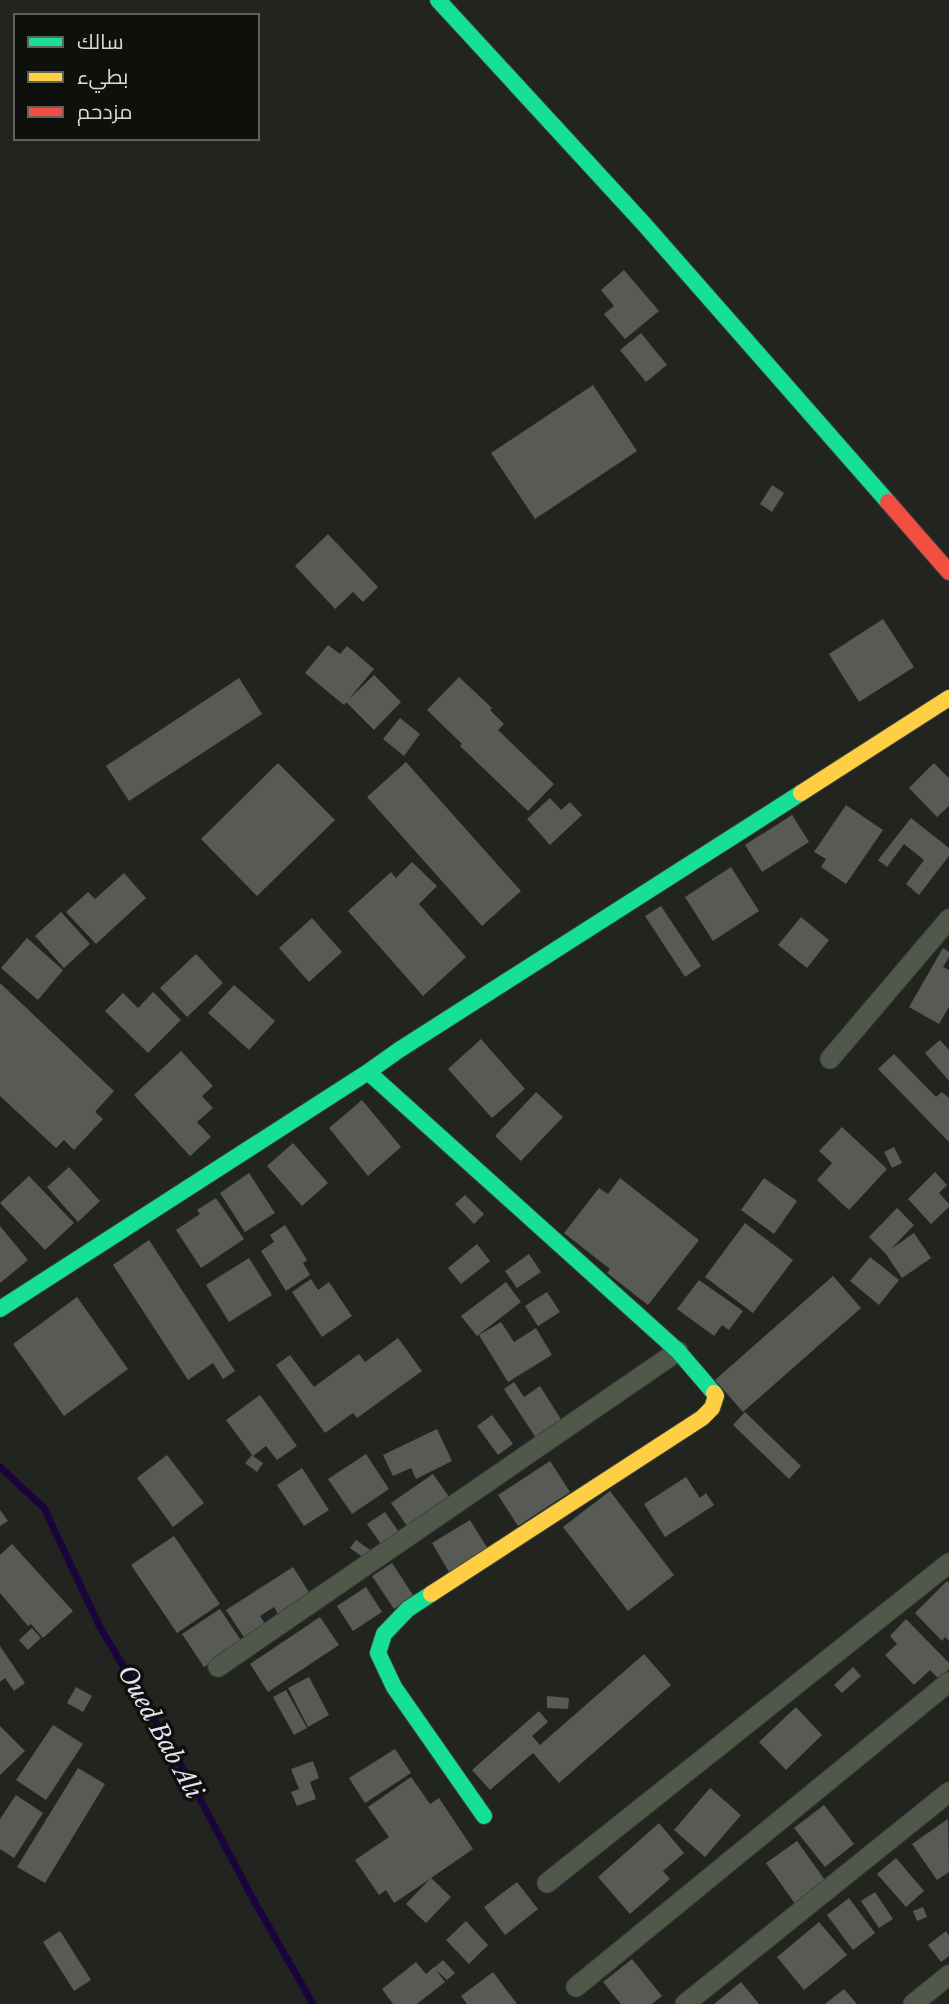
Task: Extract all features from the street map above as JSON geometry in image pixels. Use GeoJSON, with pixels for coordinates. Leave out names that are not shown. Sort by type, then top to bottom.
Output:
{"type":"FeatureCollection","features":[{"type":"Feature","properties":{"kind":"street"},"geometry":{"type":"LineString","coordinates":[[438,0],[644,224],[949,572]]}},
{"type":"Feature","properties":{"kind":"street"},"geometry":{"type":"LineString","coordinates":[[0,1309],[949,698]]}},
{"type":"Feature","properties":{"kind":"street"},"geometry":{"type":"LineString","coordinates":[[830,1059],[949,919]]}},
{"type":"Feature","properties":{"kind":"street"},"geometry":{"type":"LineString","coordinates":[[368,1072],[678,1351],[716,1396],[712,1408],[702,1418],[408,1609],[384,1634],[378,1653],[394,1687],[484,1816]]}},
{"type":"Feature","properties":{"kind":"street"},"geometry":{"type":"LineString","coordinates":[[218,1667],[678,1351]]}},
{"type":"Feature","properties":{"kind":"street"},"geometry":{"type":"LineString","coordinates":[[547,1883],[949,1563]]}},
{"type":"Feature","properties":{"kind":"street"},"geometry":{"type":"LineString","coordinates":[[576,1987],[949,1682]]}},
{"type":"Feature","properties":{"kind":"street"},"geometry":{"type":"LineString","coordinates":[[685,2004],[949,1792]]}},
{"type":"Feature","properties":{"kind":"street"},"geometry":{"type":"LineString","coordinates":[[913,2004],[949,1975]]}},
{"type":"Feature","properties":{"kind":"building"},"geometry":{"type":"Polygon","coordinates":[[[624,270],[659,311],[625,339],[604,314],[614,306],[601,290],[624,270]]]}},
{"type":"Feature","properties":{"kind":"building"},"geometry":{"type":"Polygon","coordinates":[[[641,333],[667,365],[646,382],[620,350],[641,333]]]}},
{"type":"Feature","properties":{"kind":"building"},"geometry":{"type":"Polygon","coordinates":[[[593,385],[637,451],[535,519],[491,453],[593,385]]]}},
{"type":"Feature","properties":{"kind":"building"},"geometry":{"type":"Polygon","coordinates":[[[772,485],[784,493],[772,512],[760,504],[772,485]]]}},
{"type":"Feature","properties":{"kind":"building"},"geometry":{"type":"Polygon","coordinates":[[[328,534],[378,587],[363,602],[353,592],[335,609],[295,566],[328,534]]]}},
{"type":"Feature","properties":{"kind":"building"},"geometry":{"type":"Polygon","coordinates":[[[883,619],[914,667],[859,702],[829,654],[883,619]]]}},
{"type":"Feature","properties":{"kind":"building"},"geometry":{"type":"Polygon","coordinates":[[[328,645],[340,654],[347,646],[374,669],[344,705],[305,673],[328,645]]]}},
{"type":"Feature","properties":{"kind":"building"},"geometry":{"type":"Polygon","coordinates":[[[374,675],[401,702],[374,730],[346,702],[374,675]]]}},
{"type":"Feature","properties":{"kind":"building"},"geometry":{"type":"Polygon","coordinates":[[[459,677],[492,708],[490,710],[504,724],[498,730],[554,784],[528,811],[460,746],[462,744],[427,710],[459,677]]]}},
{"type":"Feature","properties":{"kind":"building"},"geometry":{"type":"Polygon","coordinates":[[[239,678],[262,714],[129,801],[106,766],[239,678]]]}},
{"type":"Feature","properties":{"kind":"building"},"geometry":{"type":"Polygon","coordinates":[[[400,718],[420,734],[404,756],[383,739],[400,718]]]}},
{"type":"Feature","properties":{"kind":"building"},"geometry":{"type":"Polygon","coordinates":[[[406,762],[521,891],[482,926],[367,797],[406,762]]]}},
{"type":"Feature","properties":{"kind":"building"},"geometry":{"type":"Polygon","coordinates":[[[278,763],[335,820],[257,896],[201,839],[278,763]]]}},
{"type":"Feature","properties":{"kind":"building"},"geometry":{"type":"Polygon","coordinates":[[[934,763],[949,778],[949,806],[937,817],[909,788],[934,763]]]}},
{"type":"Feature","properties":{"kind":"building"},"geometry":{"type":"Polygon","coordinates":[[[550,798],[561,810],[570,802],[582,815],[550,845],[527,819],[550,798]]]}},
{"type":"Feature","properties":{"kind":"building"},"geometry":{"type":"Polygon","coordinates":[[[846,805],[883,830],[846,884],[821,867],[826,859],[814,852],[846,805]]]}},
{"type":"Feature","properties":{"kind":"building"},"geometry":{"type":"Polygon","coordinates":[[[792,815],[809,842],[762,872],[745,845],[792,815]]]}},
{"type":"Feature","properties":{"kind":"building"},"geometry":{"type":"Polygon","coordinates":[[[911,818],[949,848],[949,856],[919,895],[906,884],[924,860],[904,844],[887,867],[878,860],[911,818]]]}},
{"type":"Feature","properties":{"kind":"building"},"geometry":{"type":"Polygon","coordinates":[[[412,862],[437,886],[419,904],[466,957],[423,996],[348,911],[391,872],[396,878],[412,862]]]}},
{"type":"Feature","properties":{"kind":"building"},"geometry":{"type":"Polygon","coordinates":[[[731,867],[759,911],[713,941],[685,897],[731,867]]]}},
{"type":"Feature","properties":{"kind":"building"},"geometry":{"type":"Polygon","coordinates":[[[124,873],[146,898],[96,944],[66,912],[88,892],[95,899],[124,873]]]}},
{"type":"Feature","properties":{"kind":"building"},"geometry":{"type":"Polygon","coordinates":[[[661,906],[701,966],[685,977],[645,916],[661,906]]]}},
{"type":"Feature","properties":{"kind":"building"},"geometry":{"type":"Polygon","coordinates":[[[61,912],[90,944],[64,968],[35,936],[61,912]]]}},
{"type":"Feature","properties":{"kind":"building"},"geometry":{"type":"Polygon","coordinates":[[[801,917],[829,940],[807,968],[778,945],[801,917]]]}},
{"type":"Feature","properties":{"kind":"building"},"geometry":{"type":"Polygon","coordinates":[[[312,918],[342,952],[309,982],[279,948],[312,918]]]}},
{"type":"Feature","properties":{"kind":"building"},"geometry":{"type":"Polygon","coordinates":[[[27,938],[63,970],[38,1000],[1,968],[27,938]]]}},
{"type":"Feature","properties":{"kind":"building"},"geometry":{"type":"Polygon","coordinates":[[[943,948],[949,952],[943,967],[949,970],[949,1007],[939,1024],[909,1007],[943,948]]]}},
{"type":"Feature","properties":{"kind":"building"},"geometry":{"type":"Polygon","coordinates":[[[196,954],[223,983],[187,1017],[160,988],[196,954]]]}},
{"type":"Feature","properties":{"kind":"building"},"geometry":{"type":"Polygon","coordinates":[[[0,983],[114,1091],[95,1112],[103,1119],[74,1150],[64,1140],[56,1148],[0,1096],[0,983]]]}},
{"type":"Feature","properties":{"kind":"building"},"geometry":{"type":"Polygon","coordinates":[[[234,985],[275,1021],[249,1050],[208,1013],[234,985]]]}},
{"type":"Feature","properties":{"kind":"building"},"geometry":{"type":"Polygon","coordinates":[[[153,992],[181,1020],[148,1053],[105,1011],[123,993],[138,1008],[153,992]]]}},
{"type":"Feature","properties":{"kind":"building"},"geometry":{"type":"Polygon","coordinates":[[[481,1039],[525,1089],[492,1118],[448,1069],[481,1039]]]}},
{"type":"Feature","properties":{"kind":"building"},"geometry":{"type":"Polygon","coordinates":[[[940,1040],[949,1050],[949,1081],[925,1053],[940,1040]]]}},
{"type":"Feature","properties":{"kind":"building"},"geometry":{"type":"Polygon","coordinates":[[[181,1051],[213,1086],[202,1096],[213,1108],[197,1122],[211,1137],[190,1156],[134,1095],[181,1051]]]}},
{"type":"Feature","properties":{"kind":"building"},"geometry":{"type":"Polygon","coordinates":[[[894,1054],[936,1097],[942,1092],[949,1098],[949,1142],[878,1069],[894,1054]]]}},
{"type":"Feature","properties":{"kind":"building"},"geometry":{"type":"Polygon","coordinates":[[[536,1092],[563,1117],[521,1161],[495,1136],[536,1092]]]}},
{"type":"Feature","properties":{"kind":"building"},"geometry":{"type":"Polygon","coordinates":[[[362,1100],[401,1147],[368,1176],[329,1128],[362,1100]]]}},
{"type":"Feature","properties":{"kind":"building"},"geometry":{"type":"Polygon","coordinates":[[[842,1127],[887,1169],[849,1210],[817,1180],[832,1163],[819,1151],[842,1127]]]}},
{"type":"Feature","properties":{"kind":"building"},"geometry":{"type":"Polygon","coordinates":[[[293,1143],[328,1183],[302,1206],[267,1166],[293,1143]]]}},
{"type":"Feature","properties":{"kind":"building"},"geometry":{"type":"Polygon","coordinates":[[[894,1147],[902,1163],[892,1168],[884,1152],[894,1147]]]}},
{"type":"Feature","properties":{"kind":"building"},"geometry":{"type":"Polygon","coordinates":[[[69,1167],[100,1201],[78,1222],[47,1187],[69,1167]]]}},
{"type":"Feature","properties":{"kind":"building"},"geometry":{"type":"Polygon","coordinates":[[[935,1172],[947,1185],[939,1193],[949,1207],[931,1224],[908,1199],[935,1172]]]}},
{"type":"Feature","properties":{"kind":"building"},"geometry":{"type":"Polygon","coordinates":[[[249,1173],[275,1213],[245,1232],[220,1193],[249,1173]]]}},
{"type":"Feature","properties":{"kind":"building"},"geometry":{"type":"Polygon","coordinates":[[[29,1176],[74,1223],[45,1250],[0,1203],[29,1176]]]}},
{"type":"Feature","properties":{"kind":"building"},"geometry":{"type":"Polygon","coordinates":[[[620,1178],[699,1240],[648,1305],[607,1273],[610,1269],[564,1233],[599,1188],[608,1194],[620,1178]]]}},
{"type":"Feature","properties":{"kind":"building"},"geometry":{"type":"Polygon","coordinates":[[[764,1178],[797,1201],[774,1234],[741,1210],[764,1178]]]}},
{"type":"Feature","properties":{"kind":"building"},"geometry":{"type":"Polygon","coordinates":[[[465,1195],[484,1214],[474,1224],[455,1204],[465,1195]]]}},
{"type":"Feature","properties":{"kind":"building"},"geometry":{"type":"Polygon","coordinates":[[[216,1198],[244,1239],[201,1268],[176,1230],[200,1214],[197,1210],[216,1198]]]}},
{"type":"Feature","properties":{"kind":"building"},"geometry":{"type":"Polygon","coordinates":[[[897,1208],[914,1225],[891,1249],[914,1233],[931,1258],[902,1278],[886,1254],[869,1237],[897,1208]]]}},
{"type":"Feature","properties":{"kind":"building"},"geometry":{"type":"Polygon","coordinates":[[[745,1223],[793,1260],[753,1313],[705,1277],[745,1223]]]}},
{"type":"Feature","properties":{"kind":"building"},"geometry":{"type":"Polygon","coordinates":[[[285,1225],[307,1260],[303,1263],[310,1275],[286,1291],[261,1251],[274,1242],[270,1235],[285,1225]]]}},
{"type":"Feature","properties":{"kind":"building"},"geometry":{"type":"Polygon","coordinates":[[[0,1226],[28,1260],[0,1283],[0,1226]]]}},
{"type":"Feature","properties":{"kind":"building"},"geometry":{"type":"Polygon","coordinates":[[[149,1240],[235,1371],[223,1379],[213,1363],[188,1380],[113,1265],[149,1240]]]}},
{"type":"Feature","properties":{"kind":"building"},"geometry":{"type":"Polygon","coordinates":[[[477,1244],[490,1261],[461,1284],[448,1268],[477,1244]]]}},
{"type":"Feature","properties":{"kind":"building"},"geometry":{"type":"Polygon","coordinates":[[[529,1254],[541,1272],[517,1288],[505,1271],[529,1254]]]}},
{"type":"Feature","properties":{"kind":"building"},"geometry":{"type":"Polygon","coordinates":[[[870,1257],[899,1280],[879,1305],[850,1281],[870,1257]]]}},
{"type":"Feature","properties":{"kind":"building"},"geometry":{"type":"Polygon","coordinates":[[[249,1258],[272,1295],[229,1322],[206,1285],[249,1258]]]}},
{"type":"Feature","properties":{"kind":"building"},"geometry":{"type":"Polygon","coordinates":[[[833,1276],[861,1308],[743,1412],[715,1380],[833,1276]]]}},
{"type":"Feature","properties":{"kind":"building"},"geometry":{"type":"Polygon","coordinates":[[[311,1279],[318,1290],[329,1282],[352,1316],[322,1337],[292,1292],[311,1279]]]}},
{"type":"Feature","properties":{"kind":"building"},"geometry":{"type":"Polygon","coordinates":[[[699,1280],[743,1311],[729,1330],[722,1325],[714,1336],[677,1309],[699,1280]]]}},
{"type":"Feature","properties":{"kind":"building"},"geometry":{"type":"Polygon","coordinates":[[[506,1282],[521,1302],[477,1336],[461,1316],[506,1282]]]}},
{"type":"Feature","properties":{"kind":"building"},"geometry":{"type":"Polygon","coordinates":[[[547,1292],[560,1312],[538,1326],[525,1306],[547,1292]]]}},
{"type":"Feature","properties":{"kind":"building"},"geometry":{"type":"Polygon","coordinates":[[[77,1297],[128,1369],[64,1416],[13,1344],[77,1297]]]}},
{"type":"Feature","properties":{"kind":"building"},"geometry":{"type":"Polygon","coordinates":[[[501,1322],[514,1342],[536,1328],[552,1355],[508,1382],[479,1335],[501,1322]]]}},
{"type":"Feature","properties":{"kind":"building"},"geometry":{"type":"Polygon","coordinates":[[[398,1338],[422,1371],[357,1418],[353,1413],[325,1433],[276,1365],[290,1355],[314,1387],[359,1354],[365,1362],[398,1338]]]}},
{"type":"Feature","properties":{"kind":"building"},"geometry":{"type":"Polygon","coordinates":[[[514,1382],[524,1397],[540,1386],[562,1421],[536,1438],[504,1389],[514,1382]]]}},
{"type":"Feature","properties":{"kind":"building"},"geometry":{"type":"Polygon","coordinates":[[[260,1395],[297,1446],[277,1460],[266,1446],[253,1456],[263,1463],[257,1472],[245,1463],[252,1455],[226,1420],[260,1395]]]}},
{"type":"Feature","properties":{"kind":"building"},"geometry":{"type":"Polygon","coordinates":[[[745,1412],[801,1466],[789,1479],[733,1425],[745,1412]]]}},
{"type":"Feature","properties":{"kind":"building"},"geometry":{"type":"Polygon","coordinates":[[[492,1415],[513,1444],[498,1455],[477,1426],[492,1415]]]}},
{"type":"Feature","properties":{"kind":"building"},"geometry":{"type":"Polygon","coordinates":[[[437,1429],[452,1461],[416,1479],[411,1468],[393,1476],[383,1455],[437,1429]]]}},
{"type":"Feature","properties":{"kind":"building"},"geometry":{"type":"Polygon","coordinates":[[[366,1454],[389,1489],[352,1514],[328,1479],[366,1454]]]}},
{"type":"Feature","properties":{"kind":"building"},"geometry":{"type":"Polygon","coordinates":[[[167,1455],[204,1503],[173,1527],[137,1478],[167,1455]]]}},
{"type":"Feature","properties":{"kind":"building"},"geometry":{"type":"Polygon","coordinates":[[[550,1461],[570,1492],[518,1526],[498,1495],[550,1461]]]}},
{"type":"Feature","properties":{"kind":"building"},"geometry":{"type":"Polygon","coordinates":[[[302,1468],[329,1510],[304,1526],[277,1485],[302,1468]]]}},
{"type":"Feature","properties":{"kind":"building"},"geometry":{"type":"Polygon","coordinates":[[[433,1474],[454,1504],[412,1533],[391,1503],[433,1474]]]}},
{"type":"Feature","properties":{"kind":"building"},"geometry":{"type":"Polygon","coordinates":[[[686,1477],[700,1498],[706,1493],[714,1505],[665,1537],[644,1504],[686,1477]]]}},
{"type":"Feature","properties":{"kind":"building"},"geometry":{"type":"Polygon","coordinates":[[[610,1491],[674,1575],[628,1611],[563,1527],[610,1491]]]}},
{"type":"Feature","properties":{"kind":"building"},"geometry":{"type":"Polygon","coordinates":[[[0,1510],[8,1521],[0,1526],[0,1510]]]}},
{"type":"Feature","properties":{"kind":"building"},"geometry":{"type":"Polygon","coordinates":[[[385,1512],[403,1538],[385,1550],[367,1524],[385,1512]]]}},
{"type":"Feature","properties":{"kind":"building"},"geometry":{"type":"Polygon","coordinates":[[[470,1520],[488,1549],[449,1572],[432,1543],[470,1520]]]}},
{"type":"Feature","properties":{"kind":"building"},"geometry":{"type":"Polygon","coordinates":[[[174,1536],[220,1604],[177,1633],[131,1565],[174,1536]]]}},
{"type":"Feature","properties":{"kind":"building"},"geometry":{"type":"Polygon","coordinates":[[[356,1540],[373,1552],[367,1560],[350,1548],[356,1540]]]}},
{"type":"Feature","properties":{"kind":"building"},"geometry":{"type":"Polygon","coordinates":[[[12,1544],[73,1611],[43,1638],[31,1624],[28,1626],[0,1593],[0,1555],[12,1544]]]}},
{"type":"Feature","properties":{"kind":"building"},"geometry":{"type":"Polygon","coordinates":[[[392,1563],[413,1595],[394,1609],[372,1576],[392,1563]]]}},
{"type":"Feature","properties":{"kind":"building"},"geometry":{"type":"Polygon","coordinates":[[[293,1567],[314,1600],[282,1621],[274,1607],[260,1616],[266,1625],[245,1639],[226,1610],[293,1567]]]}},
{"type":"Feature","properties":{"kind":"building"},"geometry":{"type":"Polygon","coordinates":[[[947,1581],[949,1641],[945,1637],[942,1641],[915,1613],[947,1581]]]}},
{"type":"Feature","properties":{"kind":"building"},"geometry":{"type":"Polygon","coordinates":[[[366,1587],[382,1612],[353,1631],[337,1606],[366,1587]]]}},
{"type":"Feature","properties":{"kind":"building"},"geometry":{"type":"Polygon","coordinates":[[[220,1609],[242,1642],[204,1667],[182,1634],[220,1609]]]}},
{"type":"Feature","properties":{"kind":"building"},"geometry":{"type":"Polygon","coordinates":[[[320,1617],[339,1645],[268,1692],[250,1664],[320,1617]]]}},
{"type":"Feature","properties":{"kind":"building"},"geometry":{"type":"Polygon","coordinates":[[[906,1619],[949,1663],[949,1669],[939,1679],[930,1670],[914,1685],[885,1655],[897,1644],[890,1636],[906,1619]]]}},
{"type":"Feature","properties":{"kind":"building"},"geometry":{"type":"Polygon","coordinates":[[[32,1628],[41,1638],[28,1650],[19,1640],[32,1628]]]}},
{"type":"Feature","properties":{"kind":"building"},"geometry":{"type":"Polygon","coordinates":[[[0,1646],[25,1683],[14,1691],[5,1678],[0,1682],[0,1646]]]}},
{"type":"Feature","properties":{"kind":"building"},"geometry":{"type":"Polygon","coordinates":[[[644,1654],[671,1685],[559,1783],[533,1753],[490,1790],[472,1770],[539,1711],[548,1722],[532,1736],[540,1745],[644,1654]]]}},
{"type":"Feature","properties":{"kind":"building"},"geometry":{"type":"Polygon","coordinates":[[[853,1667],[861,1676],[842,1693],[834,1685],[853,1667]]]}},
{"type":"Feature","properties":{"kind":"building"},"geometry":{"type":"Polygon","coordinates":[[[309,1677],[329,1715],[308,1727],[288,1688],[309,1677]]]}},
{"type":"Feature","properties":{"kind":"building"},"geometry":{"type":"Polygon","coordinates":[[[76,1687],[92,1696],[83,1712],[67,1703],[76,1687]]]}},
{"type":"Feature","properties":{"kind":"building"},"geometry":{"type":"Polygon","coordinates":[[[286,1690],[307,1728],[294,1735],[273,1697],[286,1690]]]}},
{"type":"Feature","properties":{"kind":"building"},"geometry":{"type":"Polygon","coordinates":[[[547,1696],[569,1698],[568,1709],[547,1708],[547,1696]]]}},
{"type":"Feature","properties":{"kind":"building"},"geometry":{"type":"Polygon","coordinates":[[[796,1707],[822,1735],[786,1770],[759,1742],[796,1707]]]}},
{"type":"Feature","properties":{"kind":"building"},"geometry":{"type":"Polygon","coordinates":[[[53,1725],[83,1744],[46,1800],[16,1780],[53,1725]]]}},
{"type":"Feature","properties":{"kind":"building"},"geometry":{"type":"Polygon","coordinates":[[[0,1726],[25,1751],[0,1775],[0,1726]]]}},
{"type":"Feature","properties":{"kind":"building"},"geometry":{"type":"Polygon","coordinates":[[[395,1749],[411,1773],[365,1803],[349,1778],[395,1749]]]}},
{"type":"Feature","properties":{"kind":"building"},"geometry":{"type":"Polygon","coordinates":[[[313,1761],[319,1778],[310,1782],[316,1799],[297,1806],[291,1792],[299,1789],[291,1769],[313,1761]]]}},
{"type":"Feature","properties":{"kind":"building"},"geometry":{"type":"Polygon","coordinates":[[[78,1768],[105,1784],[45,1883],[17,1867],[78,1768]]]}},
{"type":"Feature","properties":{"kind":"building"},"geometry":{"type":"Polygon","coordinates":[[[411,1777],[430,1804],[439,1798],[473,1849],[431,1878],[451,1897],[426,1923],[406,1904],[430,1879],[394,1903],[386,1890],[379,1895],[355,1860],[389,1837],[368,1807],[411,1777]]]}},
{"type":"Feature","properties":{"kind":"building"},"geometry":{"type":"Polygon","coordinates":[[[710,1788],[741,1815],[705,1857],[674,1830],[710,1788]]]}},
{"type":"Feature","properties":{"kind":"building"},"geometry":{"type":"Polygon","coordinates":[[[16,1795],[43,1813],[14,1858],[0,1849],[0,1819],[16,1795]]]}},
{"type":"Feature","properties":{"kind":"building"},"geometry":{"type":"Polygon","coordinates":[[[824,1805],[854,1844],[825,1867],[794,1828],[824,1805]]]}},
{"type":"Feature","properties":{"kind":"building"},"geometry":{"type":"Polygon","coordinates":[[[948,1819],[949,1872],[937,1880],[912,1844],[948,1819]]]}},
{"type":"Feature","properties":{"kind":"building"},"geometry":{"type":"Polygon","coordinates":[[[659,1823],[684,1853],[663,1871],[670,1879],[630,1914],[598,1877],[659,1823]]]}},
{"type":"Feature","properties":{"kind":"building"},"geometry":{"type":"Polygon","coordinates":[[[797,1841],[827,1883],[796,1905],[766,1863],[797,1841]]]}},
{"type":"Feature","properties":{"kind":"building"},"geometry":{"type":"Polygon","coordinates":[[[896,1858],[924,1891],[906,1907],[877,1874],[896,1858]]]}},
{"type":"Feature","properties":{"kind":"building"},"geometry":{"type":"Polygon","coordinates":[[[517,1882],[538,1909],[505,1935],[484,1907],[517,1882]]]}},
{"type":"Feature","properties":{"kind":"building"},"geometry":{"type":"Polygon","coordinates":[[[875,1892],[893,1919],[879,1928],[861,1901],[875,1892]]]}},
{"type":"Feature","properties":{"kind":"building"},"geometry":{"type":"Polygon","coordinates":[[[849,1898],[875,1933],[853,1950],[827,1915],[849,1898]]]}},
{"type":"Feature","properties":{"kind":"building"},"geometry":{"type":"Polygon","coordinates":[[[923,1907],[927,1917],[917,1921],[913,1911],[923,1907]]]}},
{"type":"Feature","properties":{"kind":"building"},"geometry":{"type":"Polygon","coordinates":[[[466,1921],[488,1945],[469,1964],[446,1940],[466,1921]]]}},
{"type":"Feature","properties":{"kind":"building"},"geometry":{"type":"Polygon","coordinates":[[[819,1922],[847,1955],[804,1990],[777,1957],[819,1922]]]}},
{"type":"Feature","properties":{"kind":"building"},"geometry":{"type":"Polygon","coordinates":[[[60,1931],[91,1980],[74,1991],[43,1942],[60,1931]]]}},
{"type":"Feature","properties":{"kind":"building"},"geometry":{"type":"Polygon","coordinates":[[[946,1931],[949,1936],[949,1956],[941,1962],[928,1945],[946,1931]]]}},
{"type":"Feature","properties":{"kind":"building"},"geometry":{"type":"Polygon","coordinates":[[[632,1959],[662,1996],[652,2004],[621,2004],[603,1982],[632,1959]]]}},
{"type":"Feature","properties":{"kind":"building"},"geometry":{"type":"Polygon","coordinates":[[[443,1960],[455,1973],[447,1980],[434,1968],[443,1960]]]}},
{"type":"Feature","properties":{"kind":"building"},"geometry":{"type":"Polygon","coordinates":[[[416,1962],[426,1974],[434,1967],[445,1982],[417,2004],[393,2004],[382,1989],[416,1962]]]}},
{"type":"Feature","properties":{"kind":"building"},"geometry":{"type":"Polygon","coordinates":[[[493,1972],[517,2004],[467,2004],[461,1996],[493,1972]]]}},
{"type":"Feature","properties":{"kind":"building"},"geometry":{"type":"Polygon","coordinates":[[[741,1982],[759,2004],[714,2004],[741,1982]]]}},
{"type":"Feature","properties":{"kind":"building"},"geometry":{"type":"Polygon","coordinates":[[[844,1989],[857,2004],[825,2004],[844,1989]]]}},
{"type":"Feature","properties":{"kind":"waterway","name":"Oued Bab Ali"},"geometry":{"type":"LineString","coordinates":[[0,1467],[44,1508],[99,1625],[192,1784],[313,2004]]}},
{"type":"Feature","properties":{"kind":"traffic: fast"},"geometry":{"type":"LineString","coordinates":[[438,0],[644,224],[888,502]]}},
{"type":"Feature","properties":{"kind":"traffic: fast"},"geometry":{"type":"LineString","coordinates":[[0,1309],[801,793]]}},
{"type":"Feature","properties":{"kind":"traffic: fast"},"geometry":{"type":"LineString","coordinates":[[368,1072],[678,1351],[714,1393]]}},
{"type":"Feature","properties":{"kind":"traffic: fast"},"geometry":{"type":"LineString","coordinates":[[431,1594],[408,1609],[384,1634],[378,1653],[394,1687],[484,1816]]}},
{"type":"Feature","properties":{"kind":"traffic: slow"},"geometry":{"type":"LineString","coordinates":[[801,793],[949,698]]}},
{"type":"Feature","properties":{"kind":"traffic: slow"},"geometry":{"type":"LineString","coordinates":[[431,1594],[702,1418],[712,1408],[716,1396],[714,1393]]}},
{"type":"Feature","properties":{"kind":"traffic: jam"},"geometry":{"type":"LineString","coordinates":[[888,502],[949,572]]}}]}
